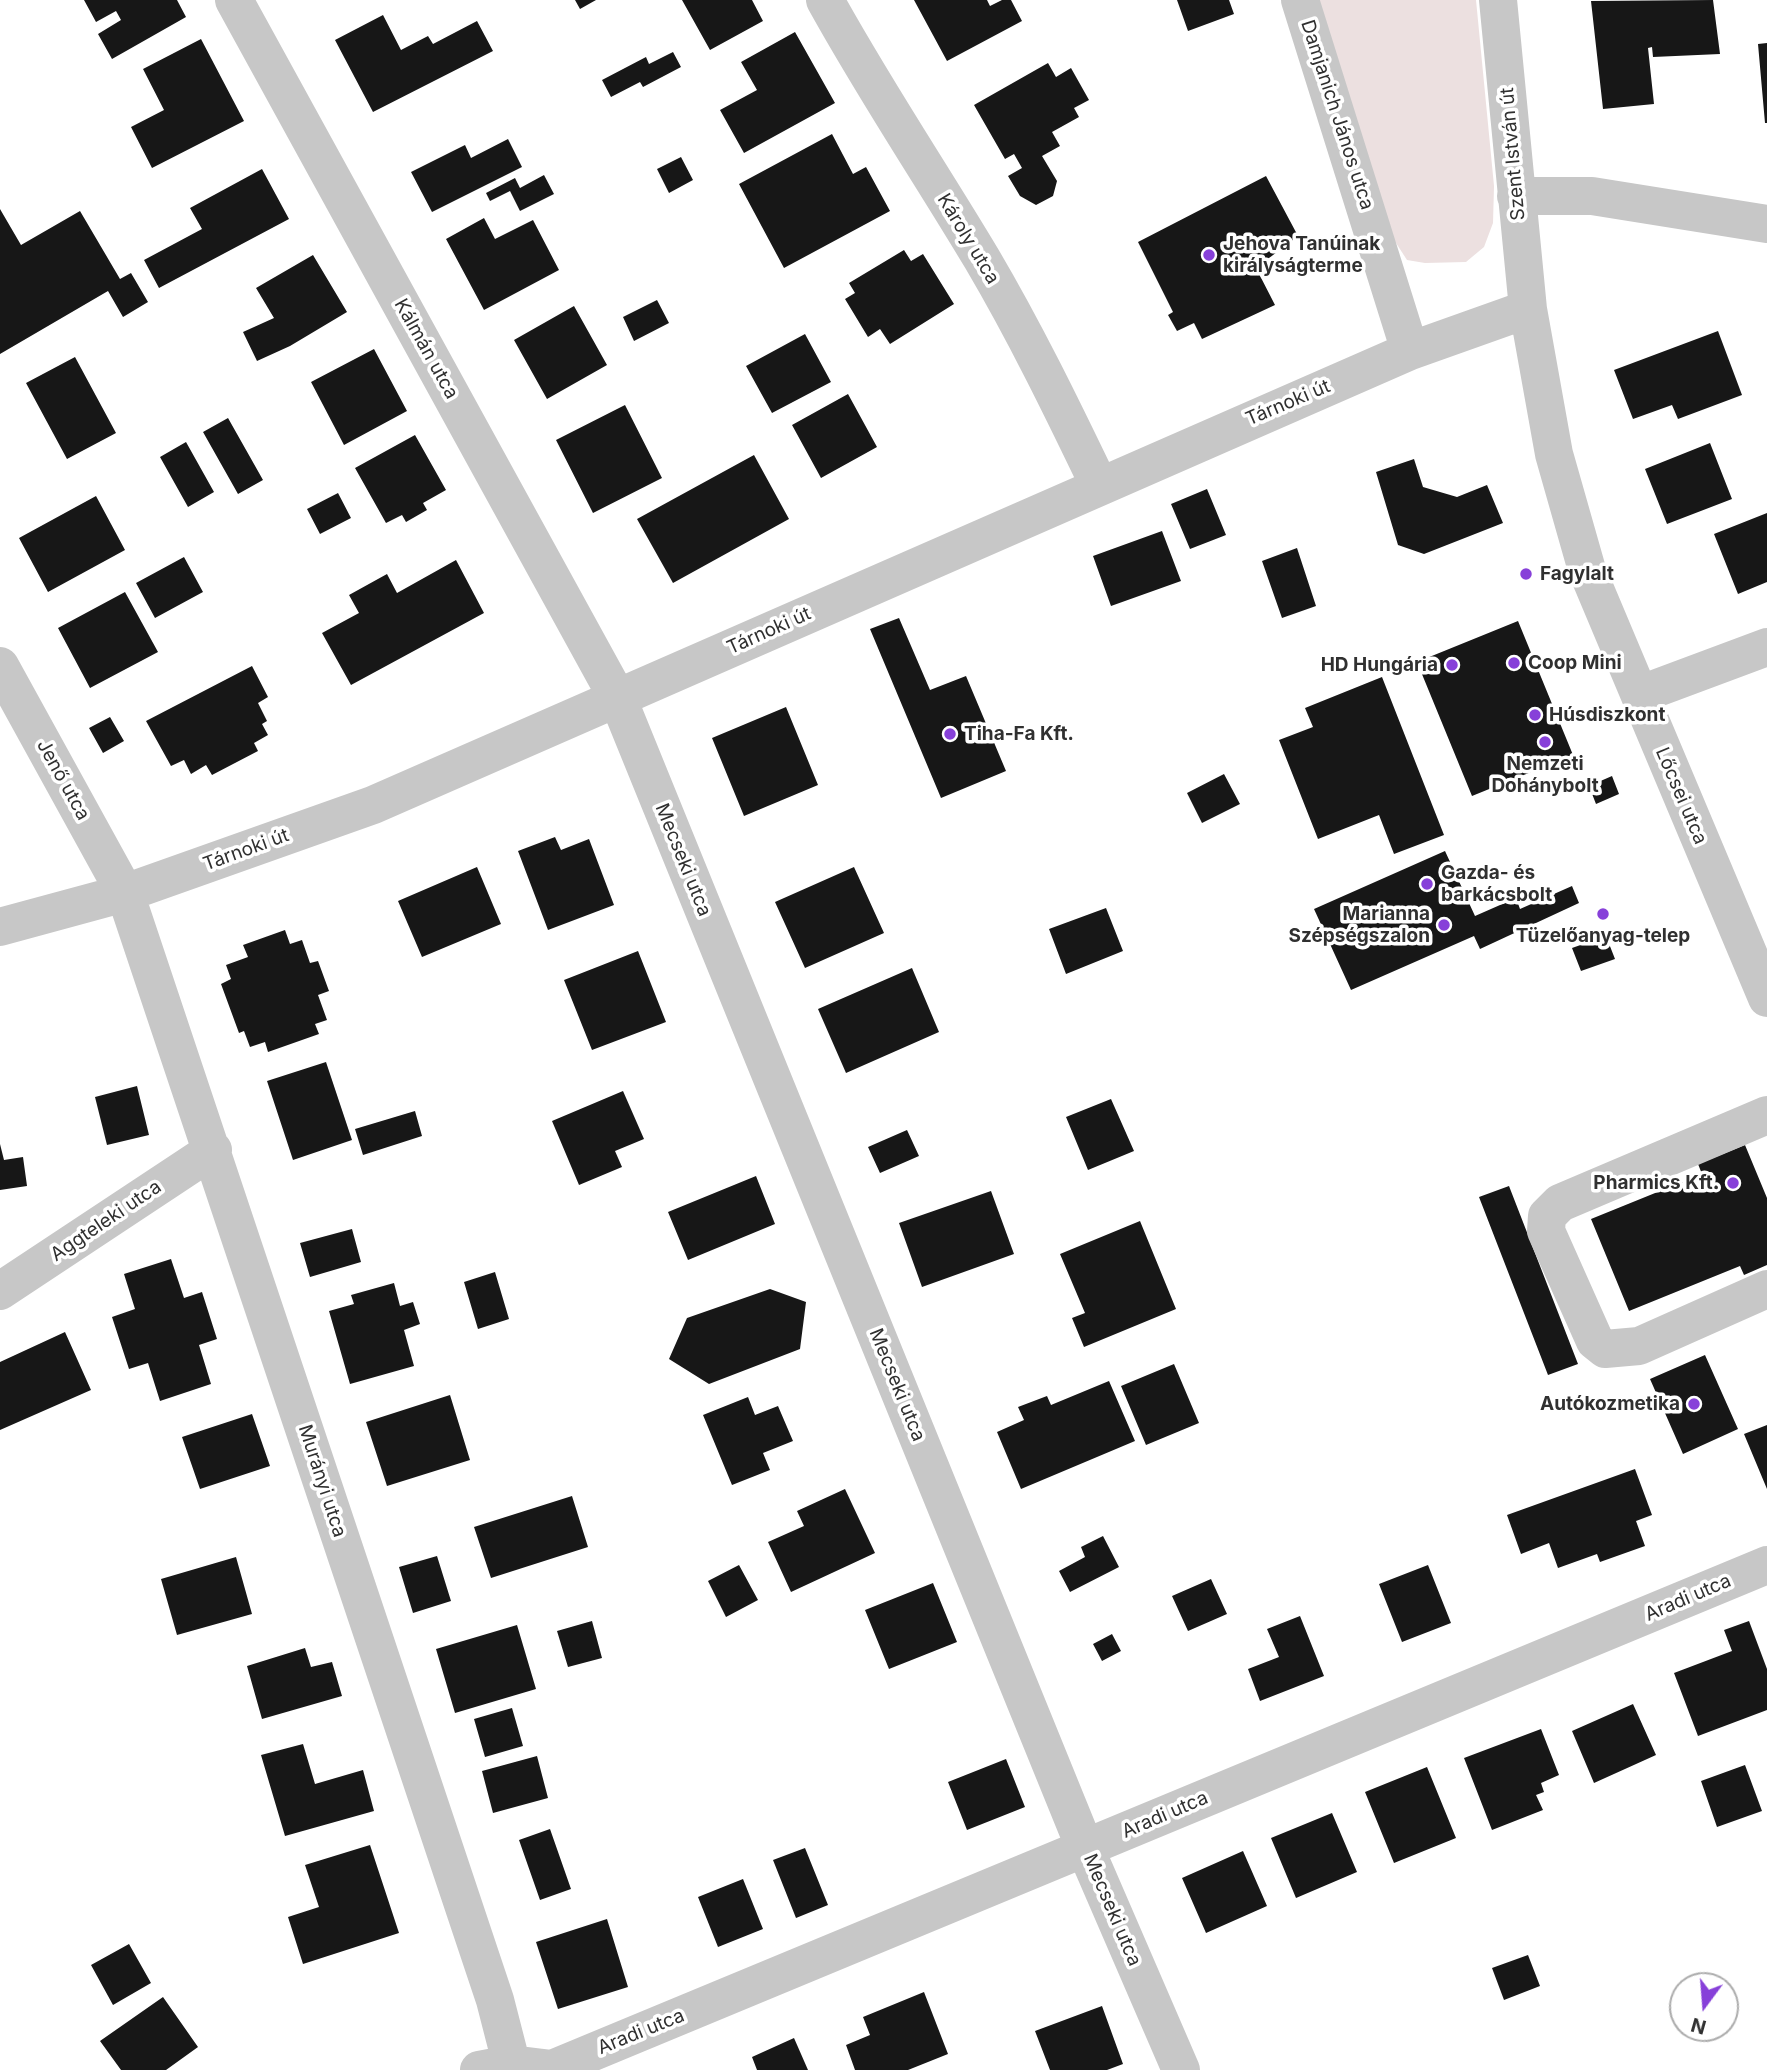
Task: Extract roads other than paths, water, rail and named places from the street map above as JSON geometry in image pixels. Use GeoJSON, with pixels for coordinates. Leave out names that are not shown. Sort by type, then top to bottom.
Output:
{"type":"FeatureCollection","features":[{"type":"Feature","properties":{"kind":"street","name":"Kálmán utca"},"geometry":{"type":"LineString","coordinates":[[234,0],[618,699]]}},
{"type":"Feature","properties":{"kind":"street","name":"Károly utca"},"geometry":{"type":"LineString","coordinates":[[825,0],[862,68],[981,257],[1042,365],[1099,485]]}},
{"type":"Feature","properties":{"kind":"street","name":"Damjanich János utca"},"geometry":{"type":"LineString","coordinates":[[1300,0],[1410,351]]}},
{"type":"Feature","properties":{"kind":"street","name":"Szent István út"},"geometry":{"type":"LineString","coordinates":[[1498,0],[1528,309]]}},
{"type":"Feature","properties":{"kind":"street"},"geometry":{"type":"LineString","coordinates":[[1516,196],[1592,196],[1767,223]]}},
{"type":"Feature","properties":{"kind":"street","name":"Tárnoki út"},"geometry":{"type":"LineString","coordinates":[[0,927],[125,893],[373,805],[1410,351],[1528,309]]}},
{"type":"Feature","properties":{"kind":"street","name":"Lőcsei utca"},"geometry":{"type":"LineString","coordinates":[[1528,309],[1554,454],[1587,570],[1767,998]]}},
{"type":"Feature","properties":{"kind":"street"},"geometry":{"type":"LineString","coordinates":[[1641,694],[1767,647]]}},
{"type":"Feature","properties":{"kind":"street","name":"Jenő utca"},"geometry":{"type":"LineString","coordinates":[[0,666],[125,893]]}},
{"type":"Feature","properties":{"kind":"street","name":"Mecseki utca"},"geometry":{"type":"LineString","coordinates":[[618,699],[1085,1848],[1181,2070]]}},
{"type":"Feature","properties":{"kind":"street","name":"Murányi utca"},"geometry":{"type":"LineString","coordinates":[[125,893],[495,2000],[501,2068]]}},
{"type":"Feature","properties":{"kind":"street"},"geometry":{"type":"LineString","coordinates":[[1767,1115],[1560,1203],[1548,1216],[1546,1231],[1595,1341],[1605,1349],[1639,1346],[1767,1289]]}},
{"type":"Feature","properties":{"kind":"street","name":"Aggteleki utca"},"geometry":{"type":"LineString","coordinates":[[0,1291],[213,1150]]}},
{"type":"Feature","properties":{"kind":"street","name":"Aradi utca"},"geometry":{"type":"LineString","coordinates":[[501,2068],[552,2069],[1767,1565]]}},
{"type":"Feature","properties":{"kind":"place","name":"Jehova Tanúinak királyságterme"},"geometry":{"type":"Point","coordinates":[1209,255]}},
{"type":"Feature","properties":{"kind":"place","name":"Fagylalt"},"geometry":{"type":"Point","coordinates":[1526,574]}},
{"type":"Feature","properties":{"kind":"place","name":"Coop Mini"},"geometry":{"type":"Point","coordinates":[1514,663]}},
{"type":"Feature","properties":{"kind":"place","name":"HD Hungária"},"geometry":{"type":"Point","coordinates":[1452,665]}},
{"type":"Feature","properties":{"kind":"place","name":"Húsdiszkont"},"geometry":{"type":"Point","coordinates":[1535,715]}},
{"type":"Feature","properties":{"kind":"place","name":"Tiha-Fa Kft."},"geometry":{"type":"Point","coordinates":[950,734]}},
{"type":"Feature","properties":{"kind":"place","name":"Nemzeti Dohánybolt"},"geometry":{"type":"Point","coordinates":[1545,742]}},
{"type":"Feature","properties":{"kind":"place","name":"Gazda- és barkácsbolt"},"geometry":{"type":"Point","coordinates":[1427,884]}},
{"type":"Feature","properties":{"kind":"place","name":"Tüzelőanyag-telep"},"geometry":{"type":"Point","coordinates":[1603,914]}},
{"type":"Feature","properties":{"kind":"place","name":"Marianna Szépségszalon"},"geometry":{"type":"Point","coordinates":[1444,925]}},
{"type":"Feature","properties":{"kind":"place","name":"Pharmics Kft."},"geometry":{"type":"Point","coordinates":[1733,1183]}},
{"type":"Feature","properties":{"kind":"place","name":"Autókozmetika"},"geometry":{"type":"Point","coordinates":[1694,1404]}}]}
